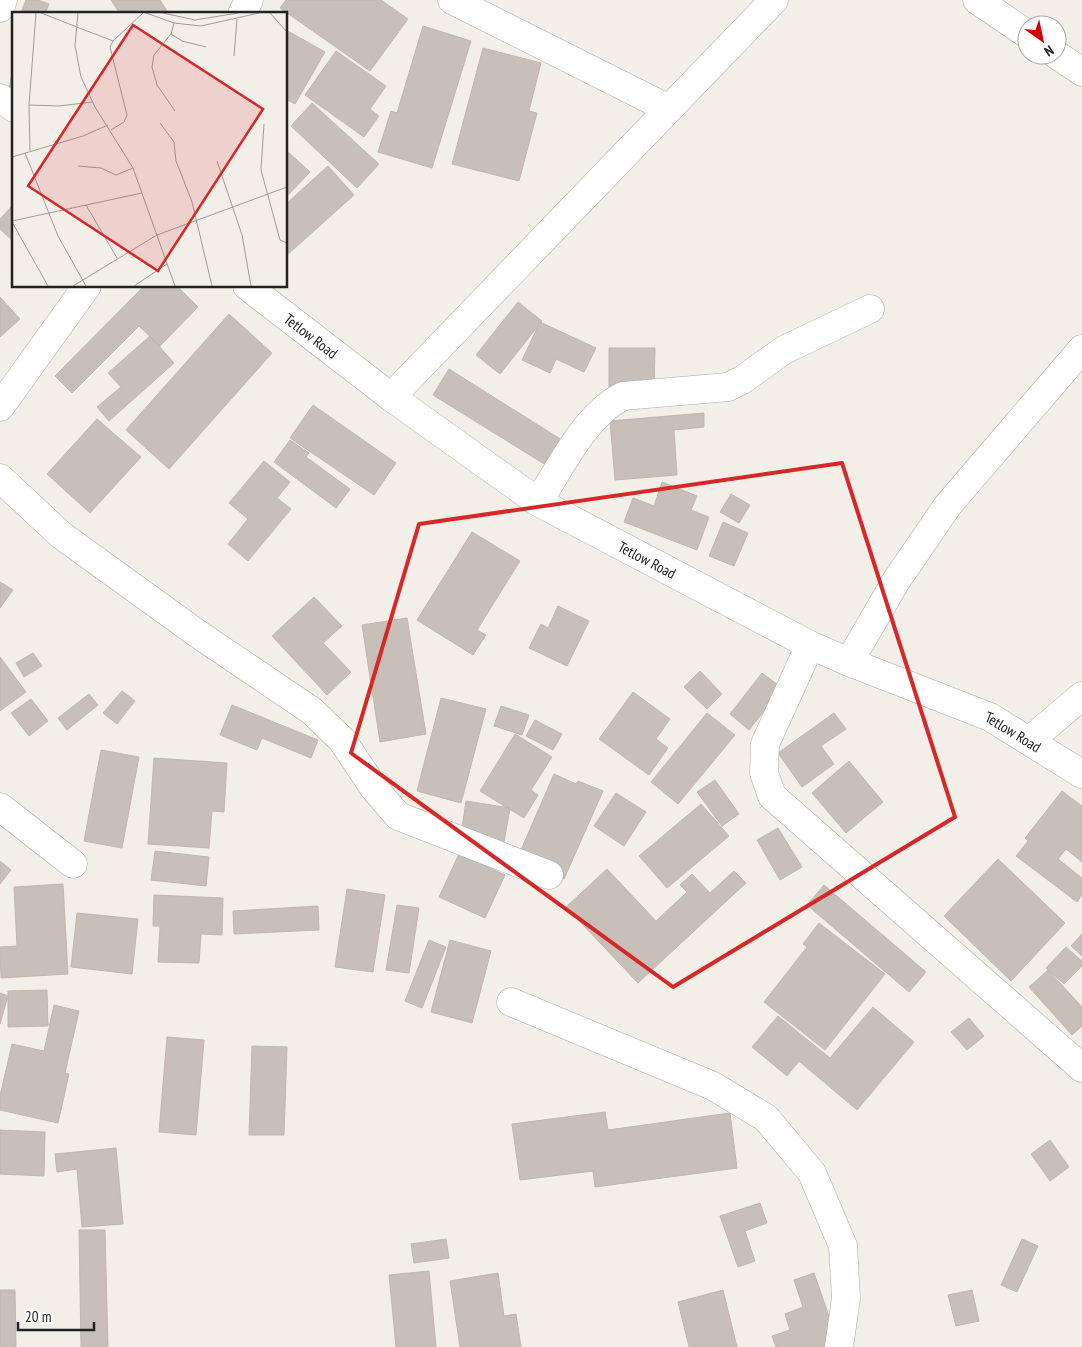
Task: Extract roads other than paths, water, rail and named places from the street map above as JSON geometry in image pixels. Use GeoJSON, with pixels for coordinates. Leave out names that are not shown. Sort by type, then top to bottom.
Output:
{"type":"FeatureCollection","features":[{"type":"Feature","properties":{"kind":"street"},"geometry":{"type":"LineString","coordinates":[[0,8],[3,0]]}},
{"type":"Feature","properties":{"kind":"street"},"geometry":{"type":"LineString","coordinates":[[243,12],[249,0]]}},
{"type":"Feature","properties":{"kind":"street"},"geometry":{"type":"LineString","coordinates":[[452,0],[669,109]]}},
{"type":"Feature","properties":{"kind":"street"},"geometry":{"type":"LineString","coordinates":[[391,397],[774,0]]}},
{"type":"Feature","properties":{"kind":"street"},"geometry":{"type":"LineString","coordinates":[[977,0],[1017,27]]}},
{"type":"Feature","properties":{"kind":"street"},"geometry":{"type":"LineString","coordinates":[[1067,62],[1082,72]]}},
{"type":"Feature","properties":{"kind":"street"},"geometry":{"type":"LineString","coordinates":[[0,98],[12,107]]}},
{"type":"Feature","properties":{"kind":"street"},"geometry":{"type":"LineString","coordinates":[[0,407],[86,288]]}},
{"type":"Feature","properties":{"kind":"street","name":"Tetlow Road"},"geometry":{"type":"LineString","coordinates":[[250,288],[391,397],[538,502],[810,645],[990,717],[1030,740],[1082,774]]}},
{"type":"Feature","properties":{"kind":"street"},"geometry":{"type":"LineString","coordinates":[[538,502],[588,425],[608,403],[623,396],[728,387],[742,380],[784,350],[870,309]]}},
{"type":"Feature","properties":{"kind":"street"},"geometry":{"type":"LineString","coordinates":[[849,662],[896,581],[948,505],[1082,349]]}},
{"type":"Feature","properties":{"kind":"street"},"geometry":{"type":"LineString","coordinates":[[0,478],[61,535],[198,634],[312,711],[342,740],[374,788],[398,816],[549,876]]}},
{"type":"Feature","properties":{"kind":"street"},"geometry":{"type":"LineString","coordinates":[[810,645],[765,744],[764,773],[772,796],[1082,1068]]}},
{"type":"Feature","properties":{"kind":"street"},"geometry":{"type":"LineString","coordinates":[[1030,740],[1082,696]]}},
{"type":"Feature","properties":{"kind":"street"},"geometry":{"type":"LineString","coordinates":[[0,807],[73,864]]}},
{"type":"Feature","properties":{"kind":"street"},"geometry":{"type":"LineString","coordinates":[[511,1002],[712,1086],[766,1118],[812,1173],[843,1246],[846,1298],[839,1347]]}}]}
